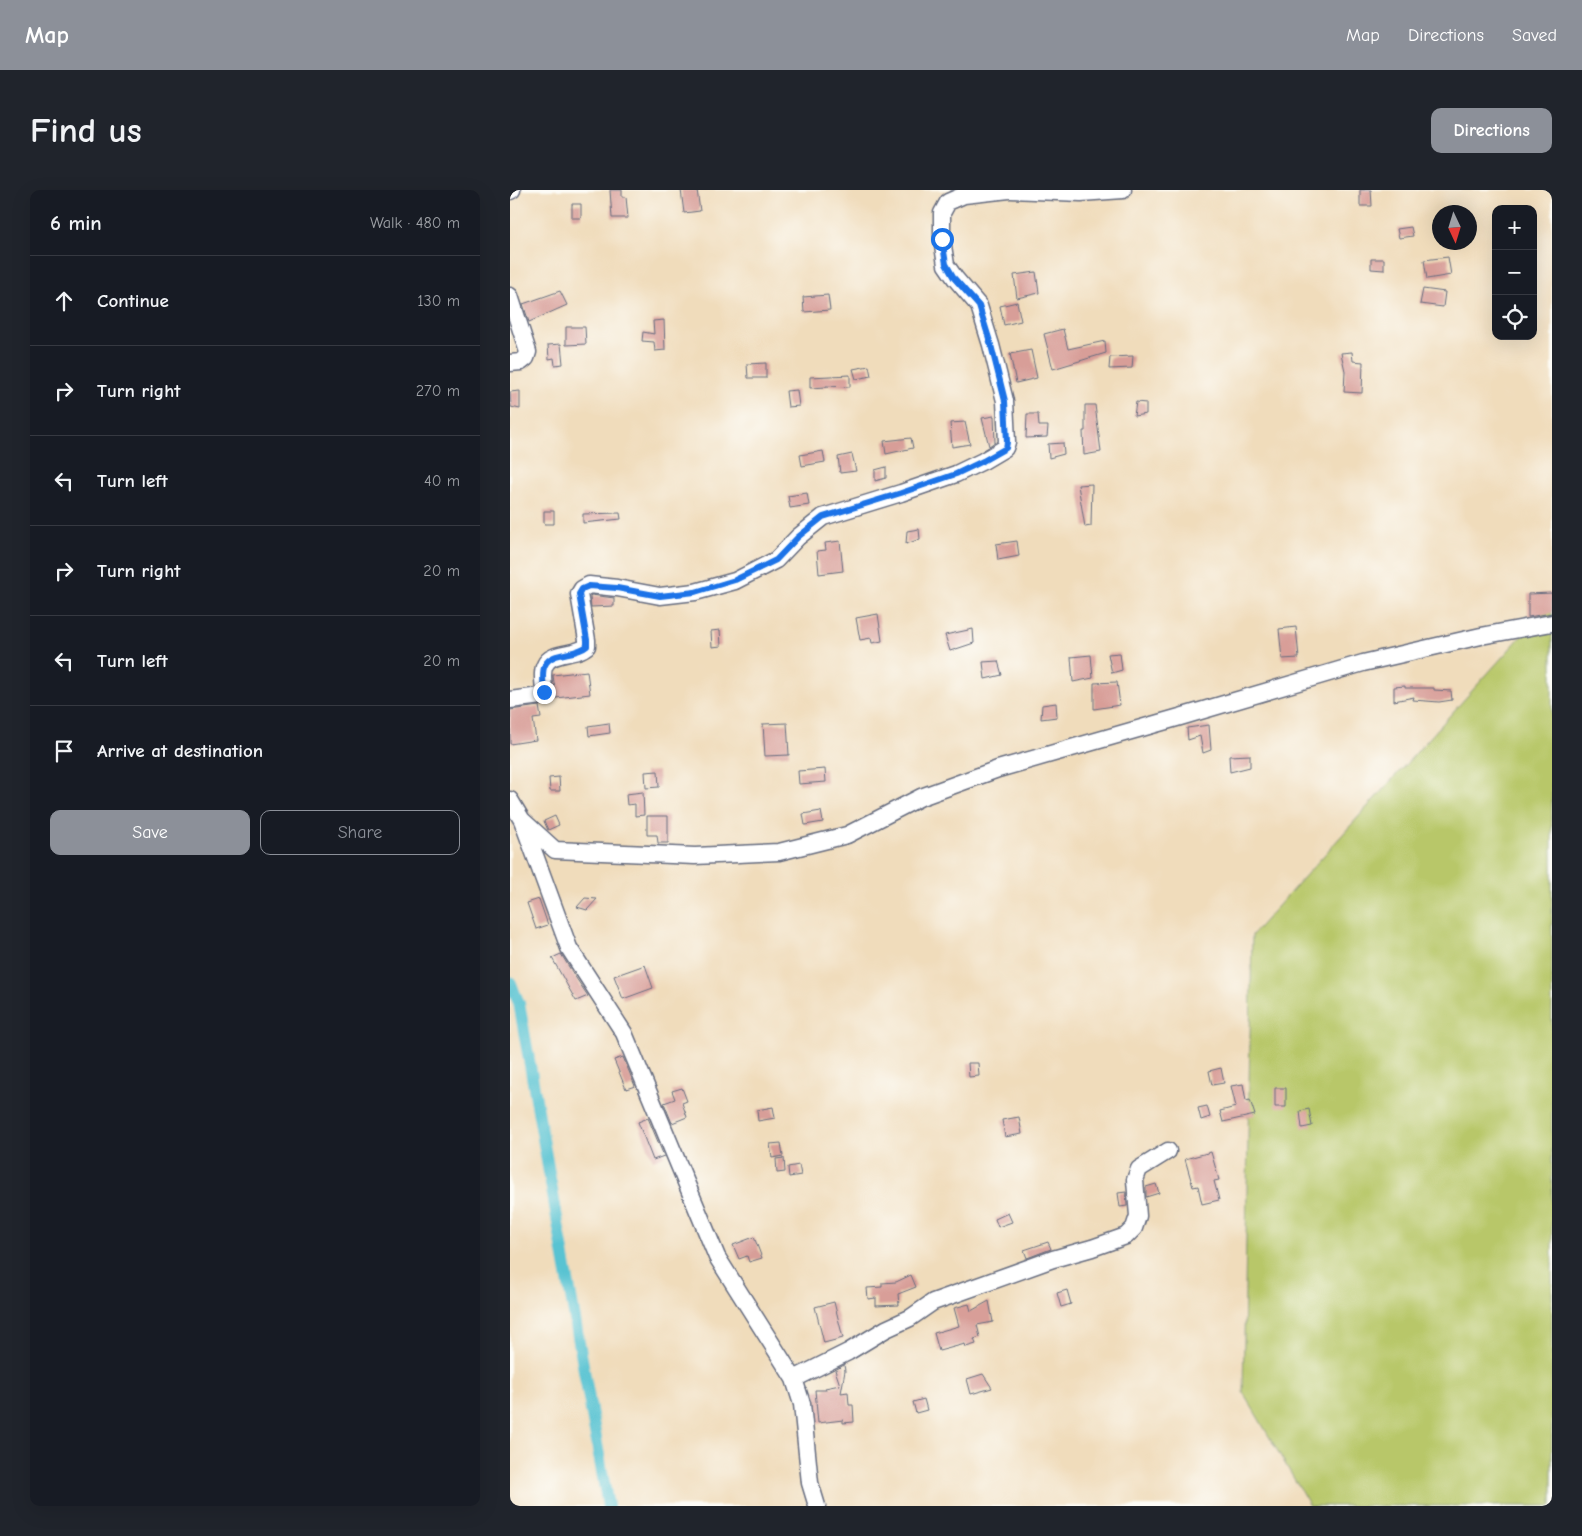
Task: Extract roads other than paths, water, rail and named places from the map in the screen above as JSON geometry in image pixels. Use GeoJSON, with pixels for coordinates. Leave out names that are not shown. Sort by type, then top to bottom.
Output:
{"type":"FeatureCollection","features":[{"type":"Feature","properties":{"kind":"street"},"geometry":{"type":"LineString","coordinates":[[510,700],[541,696],[544,692],[544,666],[548,661],[554,657],[582,651],[587,646],[579,594],[582,589],[589,586],[617,588],[660,596],[695,592],[735,580],[776,560],[798,537],[823,517],[956,474],[1006,448],[1005,401],[979,306],[954,278],[946,264],[942,239],[944,196],[1010,190],[1081,193],[1123,190]]}},
{"type":"Feature","properties":{"kind":"street"},"geometry":{"type":"LineString","coordinates":[[510,296],[528,352],[526,358],[520,362],[510,363]]}},
{"type":"Feature","properties":{"kind":"street"},"geometry":{"type":"LineString","coordinates":[[522,820],[555,850],[694,856],[779,852],[847,835],[921,797],[998,769],[1363,663],[1481,636],[1552,623]]}},
{"type":"Feature","properties":{"kind":"street"},"geometry":{"type":"LineString","coordinates":[[510,800],[522,820],[569,948],[624,1033],[717,1257],[794,1379],[802,1404],[810,1483],[817,1506]]}},
{"type":"Feature","properties":{"kind":"street"},"geometry":{"type":"LineString","coordinates":[[794,1379],[910,1318],[933,1302],[1053,1258],[1092,1248],[1126,1236],[1134,1228],[1138,1216],[1135,1180],[1139,1169],[1168,1151]]}},
{"type":"Feature","properties":{"kind":"waterway"},"geometry":{"type":"LineString","coordinates":[[510,982],[519,1003],[608,1506]]}}]}
